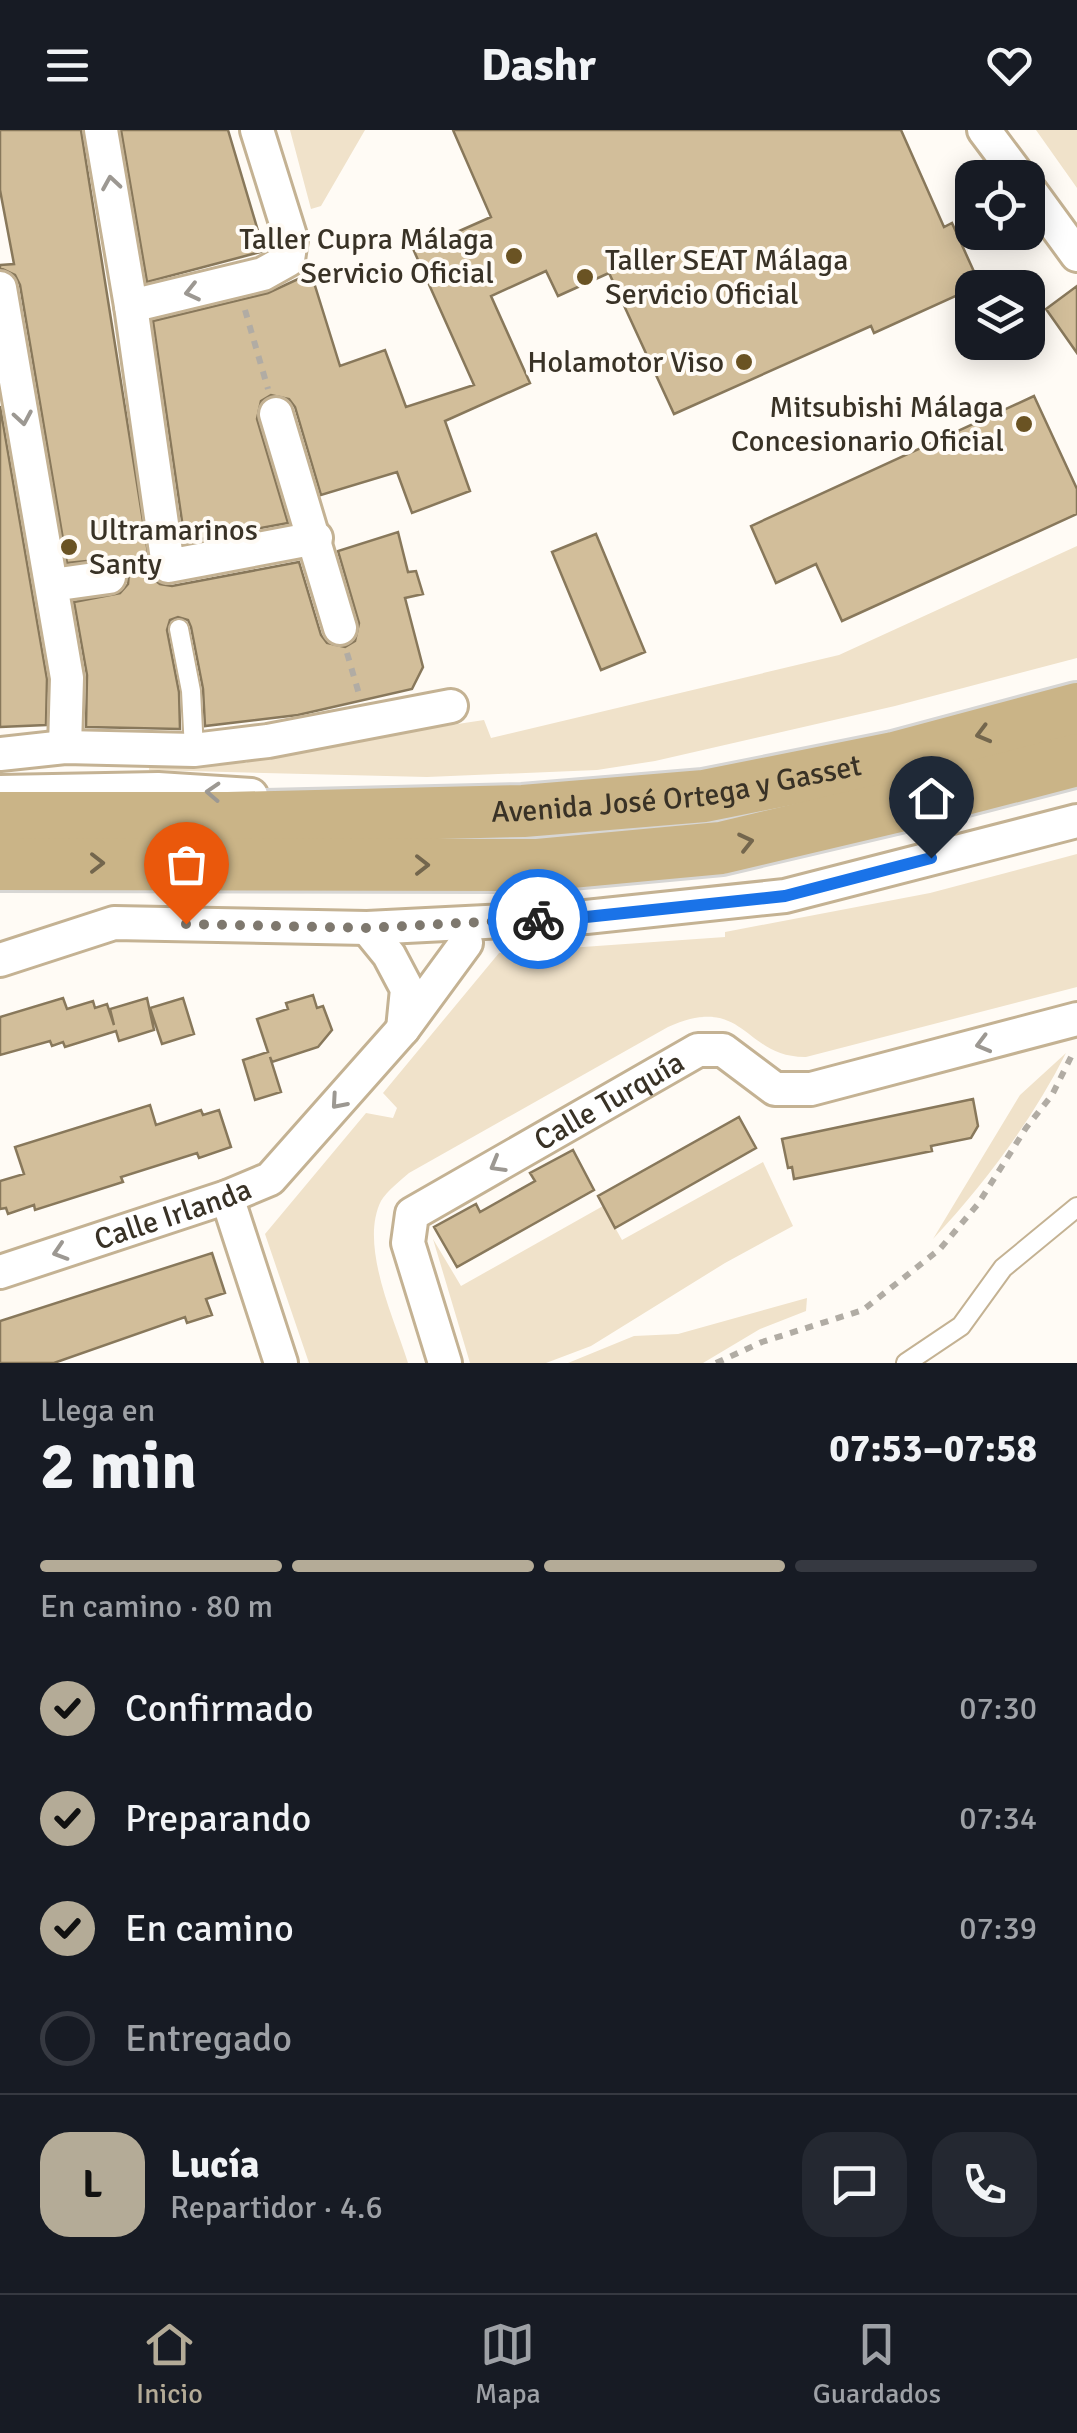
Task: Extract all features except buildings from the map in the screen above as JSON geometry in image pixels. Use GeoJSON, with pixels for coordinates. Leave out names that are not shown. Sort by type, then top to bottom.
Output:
{"type":"FeatureCollection","features":[{"type":"Feature","properties":{"kind":"main road","name":"Avenida José Ortega y Gasset"},"geometry":{"type":"LineString","coordinates":[[0,818],[523,812],[704,796],[894,758],[1077,709]]}},
{"type":"Feature","properties":{"kind":"main road","name":"Avenida José Ortega y Gasset"},"geometry":{"type":"LineString","coordinates":[[0,864],[538,865],[722,848],[1077,760]]}},
{"type":"Feature","properties":{"kind":"street"},"geometry":{"type":"LineString","coordinates":[[101,130],[168,566],[316,538]]}},
{"type":"Feature","properties":{"kind":"street"},"geometry":{"type":"LineString","coordinates":[[131,306],[263,274],[288,260],[291,240],[257,130]]}},
{"type":"Feature","properties":{"kind":"street"},"geometry":{"type":"LineString","coordinates":[[984,130],[1006,160]]}},
{"type":"Feature","properties":{"kind":"street"},"geometry":{"type":"LineString","coordinates":[[1045,211],[1077,255]]}},
{"type":"Feature","properties":{"kind":"street"},"geometry":{"type":"LineString","coordinates":[[0,288],[67,678],[66,746]]}},
{"type":"Feature","properties":{"kind":"street"},"geometry":{"type":"LineString","coordinates":[[274,410],[316,538],[340,628]]}},
{"type":"Feature","properties":{"kind":"street"},"geometry":{"type":"LineString","coordinates":[[52,585],[109,577]]}},
{"type":"Feature","properties":{"kind":"street"},"geometry":{"type":"LineString","coordinates":[[0,754],[66,746],[194,750],[268,741],[451,706]]}},
{"type":"Feature","properties":{"kind":"street","name":"Avenida José Ortega y Gasset"},"geometry":{"type":"LineString","coordinates":[[0,792],[158,789],[450,813]]}},
{"type":"Feature","properties":{"kind":"street"},"geometry":{"type":"LineString","coordinates":[[0,960],[114,923],[367,928],[586,917],[785,896],[1077,821]]}},
{"type":"Feature","properties":{"kind":"street"},"geometry":{"type":"LineString","coordinates":[[367,928],[389,955],[406,988],[403,1029]]}},
{"type":"Feature","properties":{"kind":"street","name":"Calle Irlanda"},"geometry":{"type":"LineString","coordinates":[[0,1272],[227,1197],[270,1179],[403,1029],[466,943]]}},
{"type":"Feature","properties":{"kind":"street","name":"Calle Turquía"},"geometry":{"type":"LineString","coordinates":[[445,1363],[408,1243],[412,1214],[698,1050],[724,1050],[775,1088],[811,1089],[1073,1020]]}},
{"type":"Feature","properties":{"kind":"street"},"geometry":{"type":"LineString","coordinates":[[227,1197],[281,1363]]}},
{"type":"Feature","properties":{"kind":"lane"},"geometry":{"type":"LineString","coordinates":[[179,629],[191,691],[194,750]]}},
{"type":"Feature","properties":{"kind":"lane"},"geometry":{"type":"LineString","coordinates":[[906,1363],[961,1326],[1002,1268],[1077,1207]]}},
{"type":"Feature","properties":{"kind":"path"},"geometry":{"type":"LineString","coordinates":[[241,296],[274,410]]}},
{"type":"Feature","properties":{"kind":"path"},"geometry":{"type":"LineString","coordinates":[[340,628],[362,704]]}},
{"type":"Feature","properties":{"kind":"path"},"geometry":{"type":"LineString","coordinates":[[716,1363],[762,1342],[863,1310],[940,1249],[978,1204],[1052,1095],[1075,1049],[1073,1020]]}},
{"type":"Feature","properties":{"kind":"shaded area"},"geometry":{"type":"Polygon","coordinates":[[[290,130],[365,130],[321,206],[311,209],[290,130]]]}},
{"type":"Feature","properties":{"kind":"shaded area"},"geometry":{"type":"Polygon","coordinates":[[[1036,130],[1077,130],[1077,188],[1036,130]]]}},
{"type":"Feature","properties":{"kind":"shaded area"},"geometry":{"type":"Polygon","coordinates":[[[1077,546],[1077,658],[895,706],[655,761],[597,770],[427,777],[149,770],[149,765],[247,763],[247,756],[484,720],[491,738],[839,655],[1077,546]]]}},
{"type":"Feature","properties":{"kind":"shaded area"},"geometry":{"type":"Polygon","coordinates":[[[1077,854],[1077,987],[806,1057],[785,1055],[729,1021],[714,1017],[694,1018],[668,1027],[409,1173],[394,1186],[381,1201],[374,1239],[381,1282],[408,1363],[309,1363],[265,1234],[366,1113],[393,1118],[397,1108],[383,1093],[499,953],[725,937],[725,932],[930,893],[1077,854]]]}},
{"type":"Feature","properties":{"kind":"shaded area"},"geometry":{"type":"Polygon","coordinates":[[[1066,1053],[1006,1151],[933,1239],[1020,1095],[1066,1053]]]}},
{"type":"Feature","properties":{"kind":"shaded area"},"geometry":{"type":"Polygon","coordinates":[[[763,1162],[793,1226],[591,1346],[546,1363],[470,1363],[433,1239],[461,1286],[603,1206],[622,1240],[763,1162]]]}},
{"type":"Feature","properties":{"kind":"shaded area"},"geometry":{"type":"Polygon","coordinates":[[[807,1298],[806,1311],[760,1329],[703,1363],[568,1363],[634,1336],[678,1334],[807,1298]]]}},
{"type":"Feature","properties":{"kind":"way so far"},"geometry":{"type":"LineString","coordinates":[[186,924],[367,928],[538,919]]}},
{"type":"Feature","properties":{"kind":"place","name":"Taller Cupra Málaga Servicio Oficial"},"geometry":{"type":"Point","coordinates":[514,256]}},
{"type":"Feature","properties":{"kind":"place","name":"Taller SEAT Málaga Servicio Oficial"},"geometry":{"type":"Point","coordinates":[585,277]}},
{"type":"Feature","properties":{"kind":"place","name":"Holamotor Viso"},"geometry":{"type":"Point","coordinates":[744,362]}},
{"type":"Feature","properties":{"kind":"place","name":"Mitsubishi Málaga Concesionario Oficial"},"geometry":{"type":"Point","coordinates":[1024,424]}},
{"type":"Feature","properties":{"kind":"place","name":"Ultramarinos Santy"},"geometry":{"type":"Point","coordinates":[69,547]}},
{"type":"Feature","properties":{"kind":"route"},"geometry":{"type":"LineString","coordinates":[[538,919],[785,896],[931,858]]}}]}
